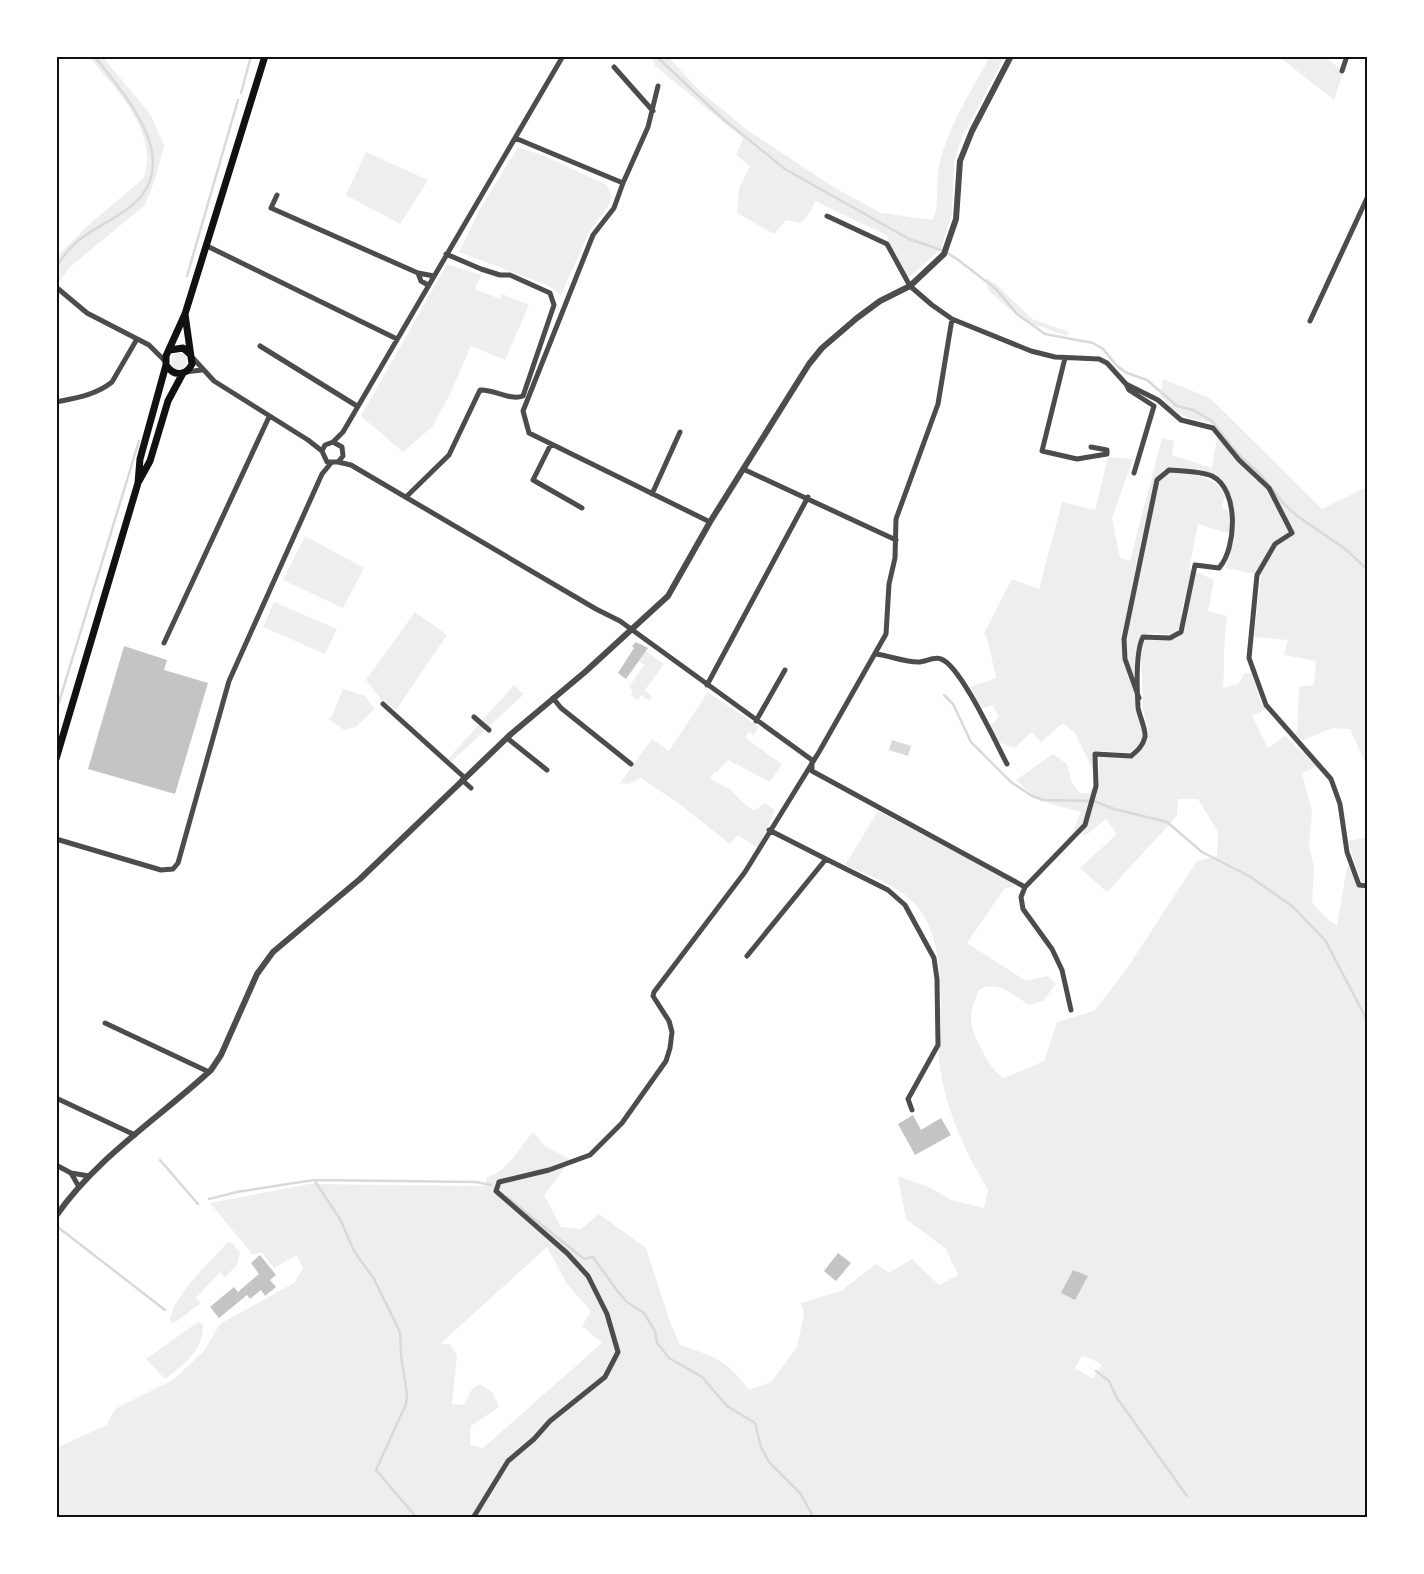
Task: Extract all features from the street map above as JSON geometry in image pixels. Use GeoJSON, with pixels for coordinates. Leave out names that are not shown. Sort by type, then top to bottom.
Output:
{"type":"FeatureCollection","features":[{"type":"Feature","properties":{"kind":"main road"},"geometry":{"type":"LineString","coordinates":[[138,483],[140,459],[169,351],[185,314],[265,56]]}},
{"type":"Feature","properties":{"kind":"main road"},"geometry":{"type":"LineString","coordinates":[[56,758],[138,483],[150,461],[168,401],[184,373],[190,367],[191,355],[185,314]]}},
{"type":"Feature","properties":{"kind":"main road"},"geometry":{"type":"LineString","coordinates":[[169,351],[183,348],[191,355]]}},
{"type":"Feature","properties":{"kind":"main road"},"geometry":{"type":"LineString","coordinates":[[166,363],[173,372],[184,373]]}},
{"type":"Feature","properties":{"kind":"main road"},"geometry":{"type":"LineString","coordinates":[[56,747],[62,736]]}},
{"type":"Feature","properties":{"kind":"street"},"geometry":{"type":"LineString","coordinates":[[308,440],[325,445],[333,442],[342,432],[563,56]]}},
{"type":"Feature","properties":{"kind":"street"},"geometry":{"type":"LineString","coordinates":[[56,1216],[89,1176],[209,1072],[221,1054],[257,974],[273,952],[360,879],[507,738],[633,629],[673,588],[742,469],[795,384],[822,348],[880,301],[910,286],[942,257],[948,246],[956,219],[960,161],[972,131],[1012,56]]}},
{"type":"Feature","properties":{"kind":"street"},"geometry":{"type":"LineString","coordinates":[[1342,71],[1347,56]]}},
{"type":"Feature","properties":{"kind":"street"},"geometry":{"type":"LineString","coordinates":[[614,67],[653,111]]}},
{"type":"Feature","properties":{"kind":"street"},"geometry":{"type":"LineString","coordinates":[[658,86],[653,111],[614,208],[593,234],[522,412],[529,433],[710,522]]}},
{"type":"Feature","properties":{"kind":"street"},"geometry":{"type":"LineString","coordinates":[[515,138],[624,183]]}},
{"type":"Feature","properties":{"kind":"street"},"geometry":{"type":"LineString","coordinates":[[277,195],[271,208],[418,273],[434,276]]}},
{"type":"Feature","properties":{"kind":"street"},"geometry":{"type":"LineString","coordinates":[[1310,322],[1368,196]]}},
{"type":"Feature","properties":{"kind":"street"},"geometry":{"type":"LineString","coordinates":[[827,216],[887,244],[910,286],[952,319],[1030,351],[1065,358],[1099,359],[1107,363],[1129,390],[1154,406],[1134,473]]}},
{"type":"Feature","properties":{"kind":"street"},"geometry":{"type":"LineString","coordinates":[[207,246],[397,339]]}},
{"type":"Feature","properties":{"kind":"street"},"geometry":{"type":"LineString","coordinates":[[406,497],[449,454],[480,390],[489,390],[516,398],[523,396],[553,313],[554,300],[550,293],[510,275],[500,275],[481,269],[446,254]]}},
{"type":"Feature","properties":{"kind":"street"},"geometry":{"type":"LineString","coordinates":[[418,273],[421,281],[428,285]]}},
{"type":"Feature","properties":{"kind":"street"},"geometry":{"type":"LineString","coordinates":[[56,287],[87,313],[137,338],[156,351],[166,363]]}},
{"type":"Feature","properties":{"kind":"street"},"geometry":{"type":"LineString","coordinates":[[473,1518],[508,1461],[534,1439],[550,1422],[605,1377],[618,1352],[607,1314],[588,1276],[567,1253],[496,1191],[499,1182],[549,1170],[590,1154],[622,1123],[666,1061],[672,1032],[670,1021],[654,996],[654,992],[745,872],[876,654],[886,634],[889,584],[895,558],[896,519],[938,404],[952,319]]}},
{"type":"Feature","properties":{"kind":"street"},"geometry":{"type":"LineString","coordinates":[[56,402],[99,391],[112,382],[137,338]]}},
{"type":"Feature","properties":{"kind":"street"},"geometry":{"type":"LineString","coordinates":[[260,346],[357,406]]}},
{"type":"Feature","properties":{"kind":"street"},"geometry":{"type":"LineString","coordinates":[[156,351],[169,351]]}},
{"type":"Feature","properties":{"kind":"street"},"geometry":{"type":"LineString","coordinates":[[191,355],[202,370],[214,381],[308,440],[322,452],[324,459],[322,474]]}},
{"type":"Feature","properties":{"kind":"street"},"geometry":{"type":"LineString","coordinates":[[1065,358],[1042,451],[1077,459],[1107,454],[1107,450],[1090,447]]}},
{"type":"Feature","properties":{"kind":"street"},"geometry":{"type":"LineString","coordinates":[[184,373],[202,370]]}},
{"type":"Feature","properties":{"kind":"street"},"geometry":{"type":"LineString","coordinates":[[1126,384],[1158,400],[1181,420],[1213,428],[1239,460],[1269,488],[1291,529],[1291,534],[1274,544],[1257,575],[1249,658],[1266,705],[1330,779],[1340,804],[1347,852],[1359,886],[1368,886]]}},
{"type":"Feature","properties":{"kind":"street"},"geometry":{"type":"LineString","coordinates":[[164,643],[269,417]]}},
{"type":"Feature","properties":{"kind":"street"},"geometry":{"type":"LineString","coordinates":[[338,462],[342,456],[342,432]]}},
{"type":"Feature","properties":{"kind":"street"},"geometry":{"type":"LineString","coordinates":[[652,494],[680,432]]}},
{"type":"Feature","properties":{"kind":"street"},"geometry":{"type":"LineString","coordinates":[[333,442],[342,447]]}},
{"type":"Feature","properties":{"kind":"street"},"geometry":{"type":"LineString","coordinates":[[552,444],[533,480],[582,508]]}},
{"type":"Feature","properties":{"kind":"street"},"geometry":{"type":"LineString","coordinates":[[322,452],[325,445]]}},
{"type":"Feature","properties":{"kind":"street"},"geometry":{"type":"LineString","coordinates":[[342,456],[351,465],[633,629],[756,721],[812,760]]}},
{"type":"Feature","properties":{"kind":"street"},"geometry":{"type":"LineString","coordinates":[[324,459],[331,463],[338,462],[351,465]]}},
{"type":"Feature","properties":{"kind":"street"},"geometry":{"type":"LineString","coordinates":[[56,839],[161,870],[173,868],[178,864],[228,681],[322,474],[331,463]]}},
{"type":"Feature","properties":{"kind":"street"},"geometry":{"type":"LineString","coordinates":[[742,469],[808,497],[896,540]]}},
{"type":"Feature","properties":{"kind":"street"},"geometry":{"type":"LineString","coordinates":[[1071,1010],[1062,970],[1052,949],[1023,909],[1022,897],[1025,887],[1085,824],[1096,786],[1095,754],[1131,756],[1142,746],[1145,736],[1138,707],[1139,698],[1139,646],[1143,637],[1170,638],[1182,632],[1196,566],[1220,568],[1227,559],[1233,526],[1228,492],[1212,476],[1169,470],[1157,480],[1124,639],[1125,659],[1139,698]]}},
{"type":"Feature","properties":{"kind":"street"},"geometry":{"type":"LineString","coordinates":[[707,685],[808,497]]}},
{"type":"Feature","properties":{"kind":"street"},"geometry":{"type":"LineString","coordinates":[[876,654],[919,662],[935,658],[943,659],[951,666],[969,693],[1007,764]]}},
{"type":"Feature","properties":{"kind":"street"},"geometry":{"type":"LineString","coordinates":[[756,721],[785,670]]}},
{"type":"Feature","properties":{"kind":"street"},"geometry":{"type":"LineString","coordinates":[[553,698],[561,708],[631,764]]}},
{"type":"Feature","properties":{"kind":"street"},"geometry":{"type":"LineString","coordinates":[[383,704],[464,779],[471,788]]}},
{"type":"Feature","properties":{"kind":"street"},"geometry":{"type":"LineString","coordinates":[[474,718],[489,730]]}},
{"type":"Feature","properties":{"kind":"street"},"geometry":{"type":"LineString","coordinates":[[507,738],[546,770]]}},
{"type":"Feature","properties":{"kind":"street"},"geometry":{"type":"LineString","coordinates":[[812,760],[812,771],[1025,887]]}},
{"type":"Feature","properties":{"kind":"street"},"geometry":{"type":"LineString","coordinates":[[770,830],[888,890],[905,905],[934,958],[937,979],[938,1045],[908,1099],[912,1110]]}},
{"type":"Feature","properties":{"kind":"street"},"geometry":{"type":"LineString","coordinates":[[56,834],[64,842]]}},
{"type":"Feature","properties":{"kind":"street"},"geometry":{"type":"LineString","coordinates":[[747,956],[826,859]]}},
{"type":"Feature","properties":{"kind":"street"},"geometry":{"type":"LineString","coordinates":[[105,1023],[209,1072]]}},
{"type":"Feature","properties":{"kind":"street"},"geometry":{"type":"LineString","coordinates":[[56,1098],[135,1135]]}},
{"type":"Feature","properties":{"kind":"street"},"geometry":{"type":"LineString","coordinates":[[56,1165],[72,1173],[89,1176]]}},
{"type":"Feature","properties":{"kind":"street"},"geometry":{"type":"LineString","coordinates":[[72,1173],[79,1187]]}},
{"type":"Feature","properties":{"kind":"shaded area"},"geometry":{"type":"Polygon","coordinates":[[[88,56],[102,56],[150,114],[164,145],[156,177],[145,205],[70,267],[57,285],[56,257],[92,222],[144,178],[147,164],[145,141],[133,114],[116,89],[88,56]]]}},
{"type":"Feature","properties":{"kind":"shaded area"},"geometry":{"type":"Polygon","coordinates":[[[651,56],[667,56],[699,90],[746,129],[835,188],[881,213],[933,220],[937,205],[938,169],[949,135],[990,56],[1005,56],[962,137],[954,162],[952,213],[941,249],[907,279],[889,245],[888,236],[815,201],[811,211],[801,223],[786,220],[774,234],[737,213],[739,189],[750,166],[736,155],[743,138],[655,66],[651,56]]]}},
{"type":"Feature","properties":{"kind":"shaded area"},"geometry":{"type":"Polygon","coordinates":[[[1278,56],[1325,56],[1343,72],[1334,100],[1278,56]]]}},
{"type":"Feature","properties":{"kind":"shaded area"},"geometry":{"type":"Polygon","coordinates":[[[518,147],[544,156],[607,185],[611,196],[609,205],[589,232],[561,295],[547,285],[459,252],[480,209],[518,147]]]}},
{"type":"Feature","properties":{"kind":"shaded area"},"geometry":{"type":"Polygon","coordinates":[[[366,152],[428,180],[400,224],[346,195],[366,152]]]}},
{"type":"Feature","properties":{"kind":"shaded area"},"geometry":{"type":"Polygon","coordinates":[[[447,264],[481,275],[475,289],[500,299],[502,294],[529,305],[505,360],[471,346],[450,394],[432,427],[403,452],[361,416],[447,264]]]}},
{"type":"Feature","properties":{"kind":"shaded area"},"geometry":{"type":"Polygon","coordinates":[[[986,278],[997,285],[1032,319],[1069,332],[1067,336],[1022,320],[988,290],[986,278]]]}},
{"type":"Feature","properties":{"kind":"shaded area"},"geometry":{"type":"Polygon","coordinates":[[[179,353],[187,361],[179,369],[171,361],[179,353]]]}},
{"type":"Feature","properties":{"kind":"shaded area"},"geometry":{"type":"Polygon","coordinates":[[[1163,379],[1210,398],[1322,509],[1368,488],[1368,759],[1364,760],[1350,729],[1332,728],[1303,740],[1294,734],[1297,732],[1299,687],[1314,685],[1316,661],[1284,655],[1288,640],[1254,637],[1261,577],[1258,575],[1275,545],[1294,533],[1273,493],[1282,501],[1269,483],[1257,470],[1240,458],[1210,423],[1188,418],[1174,410],[1160,396],[1163,379]]]}},
{"type":"Feature","properties":{"kind":"shaded area"},"geometry":{"type":"Polygon","coordinates":[[[1162,438],[1174,441],[1172,455],[1212,468],[1217,438],[1269,489],[1290,532],[1273,543],[1255,574],[1226,568],[1232,545],[1234,517],[1228,491],[1222,481],[1212,475],[1181,469],[1173,468],[1162,471],[1156,479],[1124,629],[1123,659],[1137,699],[1138,713],[1144,737],[1141,744],[1129,753],[1100,751],[1094,753],[1093,770],[1075,733],[1063,723],[1041,742],[1032,732],[1014,748],[993,740],[988,728],[999,717],[992,705],[980,709],[964,689],[996,678],[988,641],[984,633],[1012,579],[1039,589],[1062,502],[1095,510],[1108,457],[1133,459],[1112,518],[1120,558],[1130,561],[1162,438]]]}},
{"type":"Feature","properties":{"kind":"shaded area"},"geometry":{"type":"Polygon","coordinates":[[[1170,471],[1209,479],[1221,488],[1225,495],[1222,508],[1228,510],[1231,534],[1198,524],[1189,569],[1192,570],[1182,609],[1180,630],[1169,634],[1151,633],[1141,636],[1137,646],[1137,692],[1128,663],[1126,639],[1158,483],[1170,471]]]}},
{"type":"Feature","properties":{"kind":"shaded area"},"geometry":{"type":"Polygon","coordinates":[[[305,536],[364,568],[343,608],[283,580],[305,536]]]}},
{"type":"Feature","properties":{"kind":"shaded area"},"geometry":{"type":"Polygon","coordinates":[[[1196,572],[1214,580],[1208,611],[1227,616],[1223,688],[1238,684],[1245,673],[1252,673],[1261,704],[1266,709],[1252,716],[1268,748],[1285,736],[1317,766],[1302,773],[1312,812],[1309,846],[1314,868],[1312,902],[1326,918],[1337,926],[1347,867],[1351,865],[1358,887],[1368,890],[1368,1518],[56,1518],[56,1448],[107,1425],[115,1409],[173,1380],[204,1351],[220,1324],[294,1283],[303,1268],[297,1255],[274,1268],[261,1252],[253,1255],[210,1203],[309,1184],[485,1186],[487,1177],[507,1165],[533,1132],[545,1146],[571,1160],[544,1195],[561,1227],[581,1229],[599,1214],[646,1248],[670,1322],[680,1345],[719,1360],[749,1390],[771,1382],[797,1347],[804,1314],[801,1303],[841,1291],[876,1264],[889,1273],[912,1259],[939,1285],[958,1275],[946,1249],[906,1219],[898,1176],[931,1188],[951,1200],[984,1208],[988,1190],[963,1143],[945,1094],[939,1055],[941,1024],[939,971],[933,937],[927,921],[917,906],[904,894],[883,881],[845,865],[878,811],[1007,879],[1015,886],[1004,889],[967,943],[1026,981],[1048,976],[1056,984],[1043,1001],[1029,1005],[999,987],[992,986],[979,990],[972,1010],[972,1024],[982,1051],[993,1068],[1004,1078],[1044,1061],[1057,1022],[1094,1011],[1126,970],[1197,861],[1217,856],[1218,832],[1198,799],[1178,799],[1177,816],[1107,892],[1080,868],[1117,834],[1106,819],[1085,836],[1081,834],[1089,822],[1099,779],[1099,757],[1132,758],[1146,741],[1148,731],[1143,709],[1141,654],[1145,638],[1177,639],[1181,635],[1196,572]],[[547,1247],[440,1344],[450,1344],[457,1356],[452,1404],[464,1405],[472,1389],[480,1384],[493,1393],[499,1407],[471,1426],[470,1445],[483,1448],[602,1343],[582,1326],[591,1311],[567,1284],[547,1247]],[[1082,1356],[1075,1368],[1093,1379],[1102,1365],[1082,1356]]]}},
{"type":"Feature","properties":{"kind":"shaded area"},"geometry":{"type":"Polygon","coordinates":[[[274,602],[337,629],[325,654],[263,627],[274,602]]]}},
{"type":"Feature","properties":{"kind":"shaded area"},"geometry":{"type":"Polygon","coordinates":[[[415,612],[447,635],[396,710],[381,699],[366,680],[415,612]]]}},
{"type":"Feature","properties":{"kind":"shaded area"},"geometry":{"type":"Polygon","coordinates":[[[646,651],[664,664],[645,690],[652,697],[649,700],[641,695],[638,700],[631,696],[633,690],[629,687],[644,665],[639,661],[646,651]]]}},
{"type":"Feature","properties":{"kind":"shaded area"},"geometry":{"type":"Polygon","coordinates":[[[514,685],[524,694],[451,762],[448,759],[514,685]]]}},
{"type":"Feature","properties":{"kind":"shaded area"},"geometry":{"type":"Polygon","coordinates":[[[343,689],[365,696],[375,709],[356,727],[344,730],[326,717],[331,718],[343,689]]]}},
{"type":"Feature","properties":{"kind":"shaded area"},"geometry":{"type":"Polygon","coordinates":[[[708,692],[759,727],[754,735],[749,732],[745,738],[782,764],[770,782],[728,760],[717,772],[714,772],[710,779],[730,789],[754,811],[765,803],[775,810],[758,848],[738,835],[730,844],[678,803],[641,778],[628,784],[620,783],[652,739],[669,751],[708,692]]]}},
{"type":"Feature","properties":{"kind":"shaded area"},"geometry":{"type":"Polygon","coordinates":[[[892,740],[911,746],[908,756],[889,750],[892,740]]]}},
{"type":"Feature","properties":{"kind":"shaded area"},"geometry":{"type":"Polygon","coordinates":[[[1053,754],[1067,764],[1072,783],[1080,793],[1090,793],[1094,786],[1083,824],[1076,832],[1073,831],[1081,812],[1038,800],[1016,780],[1053,754]]]}},
{"type":"Feature","properties":{"kind":"shaded area"},"geometry":{"type":"Polygon","coordinates":[[[1368,837],[1368,878],[1364,883],[1361,881],[1348,841],[1368,837]]]}},
{"type":"Feature","properties":{"kind":"shaded area"},"geometry":{"type":"Polygon","coordinates":[[[231,1242],[240,1253],[237,1265],[225,1277],[220,1272],[196,1298],[201,1303],[174,1323],[170,1321],[177,1301],[184,1291],[227,1243],[231,1242]]]}},
{"type":"Feature","properties":{"kind":"shaded area"},"geometry":{"type":"Polygon","coordinates":[[[198,1322],[203,1324],[202,1333],[200,1342],[192,1356],[165,1379],[146,1359],[198,1322]]]}},
{"type":"Feature","properties":{"kind":"building"},"geometry":{"type":"Polygon","coordinates":[[[636,642],[648,648],[626,679],[618,673],[636,642]]]}},
{"type":"Feature","properties":{"kind":"building"},"geometry":{"type":"Polygon","coordinates":[[[124,646],[167,660],[164,670],[208,683],[175,794],[88,769],[124,646]]]}},
{"type":"Feature","properties":{"kind":"building"},"geometry":{"type":"Polygon","coordinates":[[[913,1115],[921,1130],[941,1118],[951,1135],[915,1155],[898,1124],[913,1115]]]}},
{"type":"Feature","properties":{"kind":"building"},"geometry":{"type":"Polygon","coordinates":[[[838,1253],[851,1263],[836,1281],[824,1271],[838,1253]]]}},
{"type":"Feature","properties":{"kind":"building"},"geometry":{"type":"Polygon","coordinates":[[[260,1255],[276,1275],[270,1280],[276,1287],[265,1296],[261,1290],[250,1299],[247,1295],[219,1318],[210,1307],[234,1287],[238,1292],[259,1274],[251,1263],[260,1255]]]}},
{"type":"Feature","properties":{"kind":"building"},"geometry":{"type":"Polygon","coordinates":[[[1073,1270],[1088,1276],[1075,1300],[1061,1293],[1073,1270]]]}},
{"type":"Feature","properties":{"kind":"waterway"},"geometry":{"type":"LineString","coordinates":[[56,268],[71,247],[79,240],[126,210],[144,192],[152,173],[152,152],[146,132],[135,111],[94,56]]}},
{"type":"Feature","properties":{"kind":"waterway"},"geometry":{"type":"LineString","coordinates":[[241,93],[251,56]]}},
{"type":"Feature","properties":{"kind":"waterway"},"geometry":{"type":"LineString","coordinates":[[656,56],[722,118],[785,169],[909,239],[944,251],[996,289],[1017,314],[1045,334],[1093,343],[1103,349],[1117,366],[1127,373],[1147,380],[1177,406],[1193,410],[1212,421],[1237,453],[1261,475],[1284,504],[1297,516],[1344,548],[1368,570]]}},
{"type":"Feature","properties":{"kind":"waterway"},"geometry":{"type":"LineString","coordinates":[[187,276],[238,100]]}},
{"type":"Feature","properties":{"kind":"waterway"},"geometry":{"type":"LineString","coordinates":[[56,712],[139,441]]}},
{"type":"Feature","properties":{"kind":"waterway"},"geometry":{"type":"LineString","coordinates":[[944,695],[953,704],[971,742],[1011,782],[1032,796],[1043,800],[1094,801],[1114,809],[1167,822],[1202,852],[1249,876],[1292,906],[1325,940],[1368,1022]]}},
{"type":"Feature","properties":{"kind":"waterway"},"geometry":{"type":"LineString","coordinates":[[160,1160],[198,1204]]}},
{"type":"Feature","properties":{"kind":"waterway"},"geometry":{"type":"LineString","coordinates":[[314,1180],[476,1182],[491,1185]]}},
{"type":"Feature","properties":{"kind":"waterway"},"geometry":{"type":"LineString","coordinates":[[209,1199],[237,1192],[314,1180],[340,1219],[354,1251],[374,1279],[400,1332],[401,1355],[407,1395],[406,1404],[376,1470],[417,1518]]}},
{"type":"Feature","properties":{"kind":"waterway"},"geometry":{"type":"LineString","coordinates":[[507,1197],[584,1259],[593,1257],[627,1302],[644,1313],[655,1331],[657,1343],[669,1358],[702,1377],[727,1406],[755,1423],[761,1447],[769,1462],[800,1493],[814,1518]]}},
{"type":"Feature","properties":{"kind":"waterway"},"geometry":{"type":"LineString","coordinates":[[59,1228],[165,1310]]}},
{"type":"Feature","properties":{"kind":"waterway"},"geometry":{"type":"LineString","coordinates":[[1096,1371],[1109,1381],[1117,1398],[1187,1496]]}}]}
